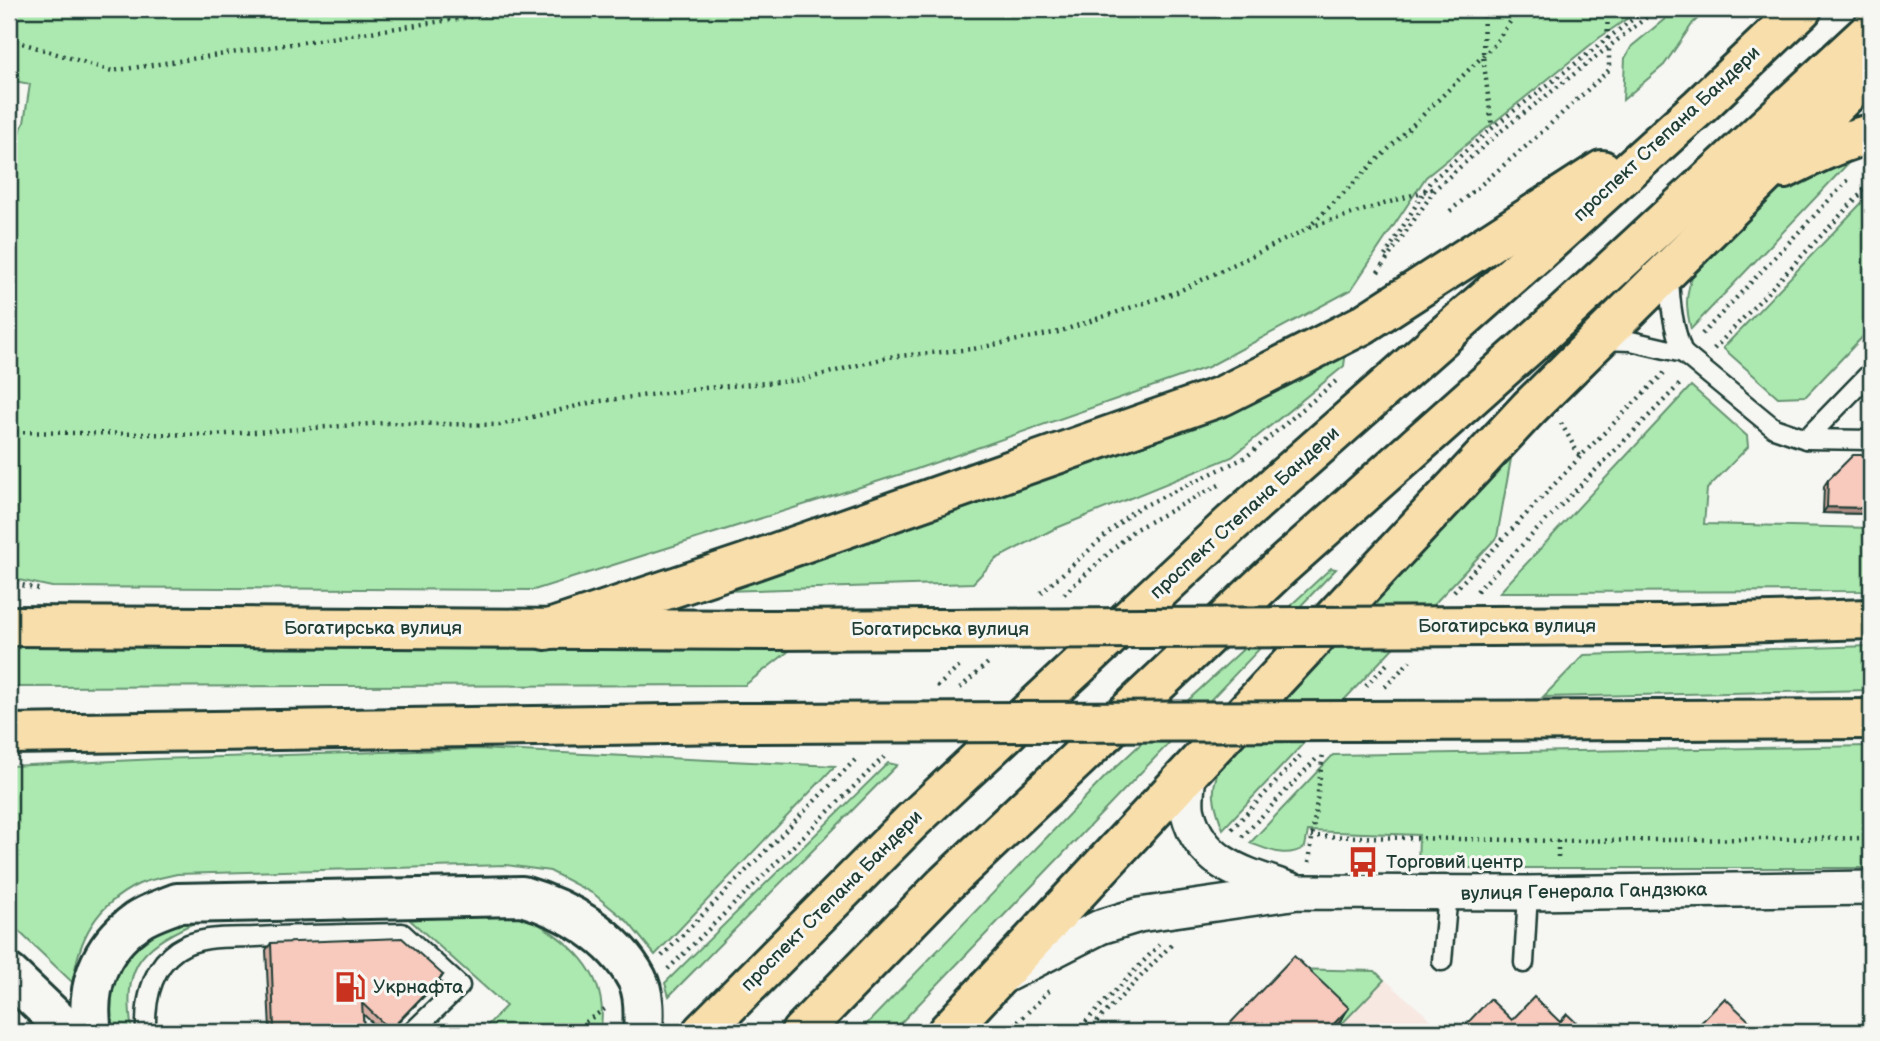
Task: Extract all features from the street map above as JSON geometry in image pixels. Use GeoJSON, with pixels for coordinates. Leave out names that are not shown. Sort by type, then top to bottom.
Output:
{"type":"FeatureCollection","features":[{"type":"Feature","properties":{"kind":"main road","name":"проспект Степана Бандери"},"geometry":{"type":"LineString","coordinates":[[702,1032],[912,821],[1232,523],[1700,106],[1802,9]]}},
{"type":"Feature","properties":{"kind":"main road"},"geometry":{"type":"LineString","coordinates":[[801,1032],[944,885],[1282,566],[1542,334],[1871,30]]}},
{"type":"Feature","properties":{"kind":"main road"},"geometry":{"type":"LineString","coordinates":[[947,1032],[1529,408],[1871,70]]}},
{"type":"Feature","properties":{"kind":"main road"},"geometry":{"type":"LineString","coordinates":[[546,629],[770,555],[1222,396],[1362,325],[1700,106]]}},
{"type":"Feature","properties":{"kind":"main road"},"geometry":{"type":"LineString","coordinates":[[1758,182],[1812,155],[1871,134]]}},
{"type":"Feature","properties":{"kind":"main road","name":"Богатирська вулиця"},"geometry":{"type":"LineString","coordinates":[[15,624],[771,630],[1664,625],[1871,619]]}},
{"type":"Feature","properties":{"kind":"main road"},"geometry":{"type":"LineString","coordinates":[[9,733],[737,723],[1871,719]]}},
{"type":"Feature","properties":{"kind":"main road"},"geometry":{"type":"LineString","coordinates":[[92,1032],[88,1010],[92,982],[107,950],[137,920],[177,903],[306,917],[522,896],[551,904],[582,922],[608,943],[638,980],[642,993],[643,1032]]}},
{"type":"Feature","properties":{"kind":"main road"},"geometry":{"type":"LineString","coordinates":[[9,974],[70,1032]]}},
{"type":"Feature","properties":{"kind":"street","name":"вулиця Генерала Гандзюка"},"geometry":{"type":"LineString","coordinates":[[1189,775],[1187,812],[1195,833],[1208,852],[1233,870],[1448,893],[1871,888]]}},
{"type":"Feature","properties":{"kind":"street","name":"вулиця Генерала Гандзюка"},"geometry":{"type":"LineString","coordinates":[[999,979],[1100,928],[1139,915],[1196,907],[1303,877]]}},
{"type":"Feature","properties":{"kind":"lane"},"geometry":{"type":"LineString","coordinates":[[1669,270],[1673,328],[1683,353],[1698,366],[1767,423],[1806,439],[1871,440]]}},
{"type":"Feature","properties":{"kind":"lane"},"geometry":{"type":"LineString","coordinates":[[1598,340],[1631,341],[1683,353]]}},
{"type":"Feature","properties":{"kind":"lane"},"geometry":{"type":"LineString","coordinates":[[1806,439],[1871,372]]}},
{"type":"Feature","properties":{"kind":"lane"},"geometry":{"type":"LineString","coordinates":[[1442,961],[1448,893]]}},
{"type":"Feature","properties":{"kind":"lane"},"geometry":{"type":"LineString","coordinates":[[1524,963],[1528,893]]}},
{"type":"Feature","properties":{"kind":"lane"},"geometry":{"type":"LineString","coordinates":[[146,1032],[145,1010],[150,988],[160,965],[178,949],[203,940],[306,917],[402,933],[460,986],[412,1032]]}},
{"type":"Feature","properties":{"kind":"path"},"geometry":{"type":"LineString","coordinates":[[9,39],[112,71],[523,9]]}},
{"type":"Feature","properties":{"kind":"path"},"geometry":{"type":"LineString","coordinates":[[1483,9],[1483,55],[1493,128]]}},
{"type":"Feature","properties":{"kind":"path"},"geometry":{"type":"LineString","coordinates":[[1307,229],[1494,45],[1519,9]]}},
{"type":"Feature","properties":{"kind":"path"},"geometry":{"type":"LineString","coordinates":[[1450,211],[1531,142],[1609,70],[1607,9]]}},
{"type":"Feature","properties":{"kind":"path"},"geometry":{"type":"LineString","coordinates":[[1646,9],[1493,128],[1430,182],[1371,282],[1436,188],[1501,131],[1657,9]]}},
{"type":"Feature","properties":{"kind":"path"},"geometry":{"type":"LineString","coordinates":[[1608,28],[1622,37]]}},
{"type":"Feature","properties":{"kind":"path"},"geometry":{"type":"LineString","coordinates":[[1683,353],[1857,171]]}},
{"type":"Feature","properties":{"kind":"path"},"geometry":{"type":"LineString","coordinates":[[1476,593],[1698,366],[1871,183]]}},
{"type":"Feature","properties":{"kind":"path"},"geometry":{"type":"LineString","coordinates":[[9,432],[212,435],[385,423],[500,425],[593,402],[705,388],[802,380],[888,357],[973,349],[1058,332],[1177,292],[1307,229],[1436,188]]}},
{"type":"Feature","properties":{"kind":"path"},"geometry":{"type":"LineString","coordinates":[[1560,422],[1580,457]]}},
{"type":"Feature","properties":{"kind":"path"},"geometry":{"type":"LineString","coordinates":[[9,582],[51,592]]}},
{"type":"Feature","properties":{"kind":"path"},"geometry":{"type":"LineString","coordinates":[[1380,692],[1419,652]]}},
{"type":"Feature","properties":{"kind":"path"},"geometry":{"type":"LineString","coordinates":[[1220,861],[1323,751],[1303,877]]}},
{"type":"Feature","properties":{"kind":"path"},"geometry":{"type":"LineString","coordinates":[[1311,836],[1558,841],[1871,838]]}},
{"type":"Feature","properties":{"kind":"path"},"geometry":{"type":"LineString","coordinates":[[1087,1032],[1165,950],[1192,928],[1196,907]]}},
{"type":"Feature","properties":{"kind":"path"},"geometry":{"type":"LineString","coordinates":[[1076,1032],[1161,944]]}},
{"type":"Feature","properties":{"kind":"path"},"geometry":{"type":"LineString","coordinates":[[576,1032],[585,1022],[612,1005]]}},
{"type":"Feature","properties":{"kind":"shaded area"},"geometry":{"type":"Polygon","coordinates":[[[1375,971],[1445,1032],[1230,1032],[1375,971]]]}},
{"type":"Feature","properties":{"kind":"green space"},"geometry":{"type":"Polygon","coordinates":[[[9,9],[1641,9],[1599,38],[1426,177],[1351,290],[1208,367],[911,471],[534,590],[52,587],[9,578],[9,154],[24,123],[30,84],[9,80],[9,9]]]}},
{"type":"Feature","properties":{"kind":"green space"},"geometry":{"type":"Polygon","coordinates":[[[1677,9],[1708,9],[1693,23],[1664,65],[1623,100],[1625,58],[1632,46],[1677,9]]]}},
{"type":"Feature","properties":{"kind":"green space"},"geometry":{"type":"Polygon","coordinates":[[[1855,156],[1691,329],[1687,303],[1692,277],[1778,188],[1855,156]]]}},
{"type":"Feature","properties":{"kind":"green space"},"geometry":{"type":"Polygon","coordinates":[[[1871,193],[1871,328],[1806,396],[1778,397],[1723,348],[1871,193]]]}},
{"type":"Feature","properties":{"kind":"green space"},"geometry":{"type":"Polygon","coordinates":[[[1346,351],[1344,366],[1232,457],[1054,529],[996,559],[973,583],[692,592],[1232,413],[1346,351]]]}},
{"type":"Feature","properties":{"kind":"green space"},"geometry":{"type":"Polygon","coordinates":[[[1691,386],[1747,436],[1748,447],[1707,489],[1704,524],[1871,528],[1871,591],[1500,592],[1691,386]]]}},
{"type":"Feature","properties":{"kind":"green space"},"geometry":{"type":"Polygon","coordinates":[[[1512,453],[1497,537],[1223,829],[1216,810],[1214,786],[1224,759],[1512,453]]]}},
{"type":"Feature","properties":{"kind":"green space"},"geometry":{"type":"Polygon","coordinates":[[[1331,568],[1336,569],[892,1032],[859,1032],[1105,777],[1331,568]]]}},
{"type":"Feature","properties":{"kind":"green space"},"geometry":{"type":"Polygon","coordinates":[[[9,641],[798,644],[745,685],[9,687],[9,641]]]}},
{"type":"Feature","properties":{"kind":"green space"},"geometry":{"type":"Polygon","coordinates":[[[1871,646],[1871,690],[1543,697],[1584,655],[1871,646]]]}},
{"type":"Feature","properties":{"kind":"green space"},"geometry":{"type":"Polygon","coordinates":[[[1871,746],[1871,868],[1418,868],[1419,835],[1308,831],[1305,847],[1284,853],[1250,843],[1333,755],[1871,746]]]}},
{"type":"Feature","properties":{"kind":"green space"},"geometry":{"type":"Polygon","coordinates":[[[478,749],[835,766],[655,955],[628,922],[594,894],[550,871],[506,865],[177,874],[153,879],[124,892],[101,912],[85,937],[73,983],[9,922],[9,766],[478,749]]]}},
{"type":"Feature","properties":{"kind":"green space"},"geometry":{"type":"Polygon","coordinates":[[[888,763],[897,765],[669,996],[665,983],[888,763]]]}},
{"type":"Feature","properties":{"kind":"green space"},"geometry":{"type":"Polygon","coordinates":[[[517,912],[568,945],[592,974],[599,991],[602,1011],[600,1032],[481,1032],[506,1006],[410,920],[517,912]]]}},
{"type":"Feature","properties":{"kind":"green space"},"geometry":{"type":"Polygon","coordinates":[[[194,917],[194,923],[159,942],[138,964],[132,977],[130,992],[132,1032],[109,1032],[107,984],[142,932],[194,917]]]}},
{"type":"Feature","properties":{"kind":"green space"},"geometry":{"type":"Polygon","coordinates":[[[1291,969],[1375,971],[1384,980],[1334,1032],[1321,1032],[1291,969]]]}},
{"type":"Feature","properties":{"kind":"building"},"geometry":{"type":"Polygon","coordinates":[[[9,65],[12,65],[11,113],[9,113],[9,65]]]}},
{"type":"Feature","properties":{"kind":"building"},"geometry":{"type":"Polygon","coordinates":[[[1853,455],[1871,455],[1871,508],[1827,507],[1828,480],[1853,455]]]}},
{"type":"Feature","properties":{"kind":"building","name":"Укрнафта"},"geometry":{"type":"Polygon","coordinates":[[[402,938],[443,975],[390,1030],[362,1003],[364,1032],[232,1032],[274,1028],[271,943],[402,938]]]}},
{"type":"Feature","properties":{"kind":"building"},"geometry":{"type":"Polygon","coordinates":[[[1294,956],[1349,1008],[1326,1032],[1222,1032],[1294,956]]]}},
{"type":"Feature","properties":{"kind":"building"},"geometry":{"type":"Polygon","coordinates":[[[1534,997],[1560,1022],[1567,1014],[1586,1032],[1459,1032],[1490,999],[1512,1020],[1534,997]]]}},
{"type":"Feature","properties":{"kind":"building"},"geometry":{"type":"Polygon","coordinates":[[[1725,998],[1761,1032],[1694,1032],[1725,998]]]}},
{"type":"Feature","properties":{"kind":"place","name":"Торговий центр"},"geometry":{"type":"Point","coordinates":[1363,862]}},
{"type":"Feature","properties":{"kind":"place","name":"Укрнафта"},"geometry":{"type":"Point","coordinates":[350,987]}}]}
